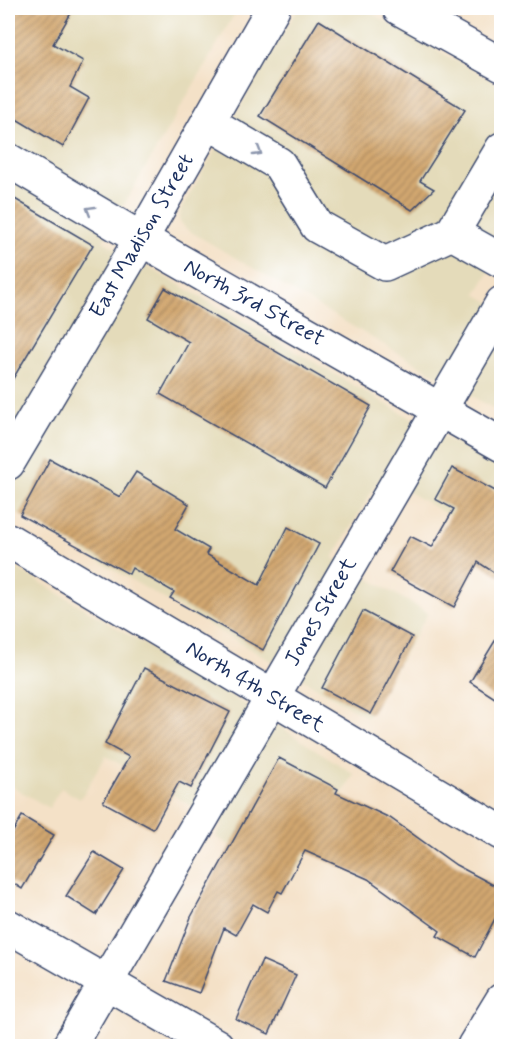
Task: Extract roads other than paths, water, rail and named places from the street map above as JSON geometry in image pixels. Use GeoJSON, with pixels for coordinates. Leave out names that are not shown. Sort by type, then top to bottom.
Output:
{"type":"FeatureCollection","features":[{"type":"Feature","properties":{"kind":"street","name":"East Madison Street"},"geometry":{"type":"LineString","coordinates":[[8,463],[141,240],[273,8]]}},
{"type":"Feature","properties":{"kind":"street"},"geometry":{"type":"LineString","coordinates":[[399,8],[501,66]]}},
{"type":"Feature","properties":{"kind":"street"},"geometry":{"type":"LineString","coordinates":[[208,122],[279,164],[317,226],[385,264],[452,233],[501,149]]}},
{"type":"Feature","properties":{"kind":"street","name":"North 3rd Street"},"geometry":{"type":"LineString","coordinates":[[8,160],[141,240],[440,408],[501,445]]}},
{"type":"Feature","properties":{"kind":"street"},"geometry":{"type":"LineString","coordinates":[[452,233],[501,261]]}},
{"type":"Feature","properties":{"kind":"street","name":"Jones Street"},"geometry":{"type":"LineString","coordinates":[[69,1047],[501,303]]}},
{"type":"Feature","properties":{"kind":"street","name":"North 4th Street"},"geometry":{"type":"LineString","coordinates":[[8,540],[501,833]]}},
{"type":"Feature","properties":{"kind":"street"},"geometry":{"type":"LineString","coordinates":[[8,926],[217,1047]]}},
{"type":"Feature","properties":{"kind":"street"},"geometry":{"type":"LineString","coordinates":[[474,1047],[501,1000]]}}]}
